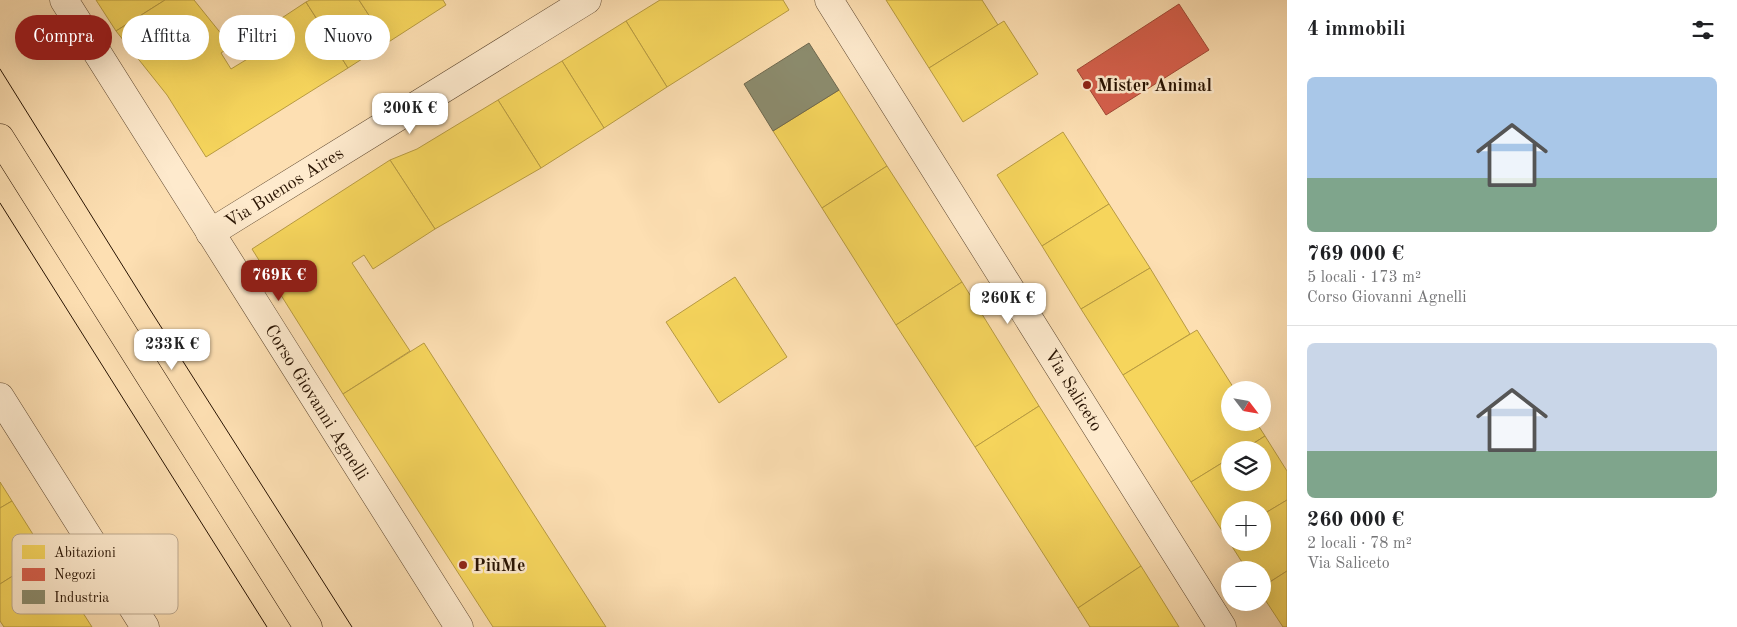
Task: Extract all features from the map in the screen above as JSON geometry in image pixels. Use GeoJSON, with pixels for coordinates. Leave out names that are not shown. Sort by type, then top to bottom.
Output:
{"type":"FeatureCollection","features":[{"type":"Feature","properties":{"kind":"main road"},"geometry":{"type":"LineString","coordinates":[[0,138],[308,627]]}},
{"type":"Feature","properties":{"kind":"street","name":"Corso Giovanni Agnelli"},"geometry":{"type":"LineString","coordinates":[[64,0],[459,627]]}},
{"type":"Feature","properties":{"kind":"street","name":"Via Buenos Aires"},"geometry":{"type":"LineString","coordinates":[[210,233],[587,0]]}},
{"type":"Feature","properties":{"kind":"street","name":"Via Saliceto"},"geometry":{"type":"LineString","coordinates":[[829,0],[1222,627]]}},
{"type":"Feature","properties":{"kind":"street"},"geometry":{"type":"LineString","coordinates":[[0,397],[86,534]]}},
{"type":"Feature","properties":{"kind":"street"},"geometry":{"type":"LineString","coordinates":[[137,614],[145,627]]}},
{"type":"Feature","properties":{"kind":"building: Abitazioni"},"geometry":{"type":"Polygon","coordinates":[[[96,0],[165,0],[141,15],[122,15],[122,27],[116,31],[112,25],[112,15],[106,15],[96,0]]]}},
{"type":"Feature","properties":{"kind":"building: Abitazioni"},"geometry":{"type":"Polygon","coordinates":[[[165,0],[194,0],[206,15],[141,15],[165,0]]]}},
{"type":"Feature","properties":{"kind":"building: Abitazioni"},"geometry":{"type":"Polygon","coordinates":[[[310,0],[359,0],[369,15],[314,15],[306,2],[310,0]]]}},
{"type":"Feature","properties":{"kind":"building: Abitazioni"},"geometry":{"type":"Polygon","coordinates":[[[359,0],[443,0],[446,5],[390,41],[390,15],[369,15],[359,0]]]}},
{"type":"Feature","properties":{"kind":"building: Abitazioni"},"geometry":{"type":"Polygon","coordinates":[[[660,0],[783,0],[789,10],[667,87],[626,21],[660,0]]]}},
{"type":"Feature","properties":{"kind":"building: Abitazioni"},"geometry":{"type":"Polygon","coordinates":[[[886,0],[982,0],[998,25],[929,68],[886,0]]]}},
{"type":"Feature","properties":{"kind":"building: Abitazioni"},"geometry":{"type":"Polygon","coordinates":[[[306,2],[314,15],[305,15],[305,60],[343,60],[348,68],[206,157],[167,95],[139,60],[209,60],[209,19],[219,31],[219,60],[225,60],[231,69],[246,60],[295,60],[295,15],[286,15],[306,2]]]}},
{"type":"Feature","properties":{"kind":"building: Abitazioni"},"geometry":{"type":"Polygon","coordinates":[[[626,21],[667,87],[604,128],[562,61],[626,21]]]}},
{"type":"Feature","properties":{"kind":"building: Abitazioni"},"geometry":{"type":"Polygon","coordinates":[[[1004,21],[1038,74],[963,122],[929,68],[1004,21]]]}},
{"type":"Feature","properties":{"kind":"building: Abitazioni"},"geometry":{"type":"Polygon","coordinates":[[[122,27],[122,39],[116,31],[122,27]]]}},
{"type":"Feature","properties":{"kind":"building: Abitazioni"},"geometry":{"type":"Polygon","coordinates":[[[343,60],[360,60],[348,68],[343,60]]]}},
{"type":"Feature","properties":{"kind":"building: Abitazioni"},"geometry":{"type":"Polygon","coordinates":[[[562,61],[604,128],[541,168],[498,100],[562,61]]]}},
{"type":"Feature","properties":{"kind":"building: Abitazioni"},"geometry":{"type":"Polygon","coordinates":[[[839,90],[887,166],[822,208],[773,131],[839,90]]]}},
{"type":"Feature","properties":{"kind":"building: Abitazioni"},"geometry":{"type":"Polygon","coordinates":[[[498,100],[541,168],[435,229],[390,160],[417,149],[498,100]]]}},
{"type":"Feature","properties":{"kind":"building: Abitazioni"},"geometry":{"type":"Polygon","coordinates":[[[1063,132],[1109,204],[1042,246],[997,175],[1063,132]]]}},
{"type":"Feature","properties":{"kind":"building: Abitazioni"},"geometry":{"type":"Polygon","coordinates":[[[390,160],[435,229],[373,269],[364,255],[352,263],[410,351],[343,394],[252,249],[390,160]]]}},
{"type":"Feature","properties":{"kind":"building: Abitazioni"},"geometry":{"type":"Polygon","coordinates":[[[887,166],[962,282],[896,325],[822,208],[887,166]]]}},
{"type":"Feature","properties":{"kind":"building: Abitazioni"},"geometry":{"type":"Polygon","coordinates":[[[1109,204],[1150,268],[1081,309],[1042,246],[1109,204]]]}},
{"type":"Feature","properties":{"kind":"building: Abitazioni"},"geometry":{"type":"Polygon","coordinates":[[[1150,268],[1190,334],[1123,375],[1081,309],[1150,268]]]}},
{"type":"Feature","properties":{"kind":"building: Abitazioni"},"geometry":{"type":"Polygon","coordinates":[[[735,277],[787,357],[719,403],[666,322],[735,277]]]}},
{"type":"Feature","properties":{"kind":"building: Abitazioni"},"geometry":{"type":"Polygon","coordinates":[[[962,282],[1039,406],[975,447],[896,325],[962,282]]]}},
{"type":"Feature","properties":{"kind":"building: Abitazioni"},"geometry":{"type":"Polygon","coordinates":[[[1197,330],[1229,381],[1221,381],[1221,431],[1262,431],[1265,436],[1257,441],[1221,441],[1221,464],[1191,482],[1123,375],[1197,330]]]}},
{"type":"Feature","properties":{"kind":"building: Abitazioni"},"geometry":{"type":"Polygon","coordinates":[[[424,343],[606,627],[493,627],[343,394],[424,343]]]}},
{"type":"Feature","properties":{"kind":"building: Abitazioni"},"geometry":{"type":"Polygon","coordinates":[[[1039,406],[1141,566],[1078,608],[975,447],[1039,406]]]}},
{"type":"Feature","properties":{"kind":"building: Abitazioni"},"geometry":{"type":"Polygon","coordinates":[[[1265,436],[1268,441],[1257,441],[1265,436]]]}},
{"type":"Feature","properties":{"kind":"building: Abitazioni"},"geometry":{"type":"Polygon","coordinates":[[[1271,446],[1287,471],[1287,500],[1271,510],[1271,501],[1221,501],[1221,529],[1191,482],[1221,464],[1221,491],[1271,491],[1271,446]]]}},
{"type":"Feature","properties":{"kind":"building: Abitazioni"},"geometry":{"type":"Polygon","coordinates":[[[0,482],[12,501],[0,508],[0,482]]]}},
{"type":"Feature","properties":{"kind":"building: Abitazioni"},"geometry":{"type":"Polygon","coordinates":[[[1287,500],[1287,571],[1271,581],[1271,561],[1241,561],[1235,551],[1271,551],[1271,510],[1287,500]]]}},
{"type":"Feature","properties":{"kind":"building: Abitazioni"},"geometry":{"type":"Polygon","coordinates":[[[12,501],[33,534],[12,534],[12,576],[0,584],[0,508],[12,501]]]}},
{"type":"Feature","properties":{"kind":"building: Abitazioni"},"geometry":{"type":"Polygon","coordinates":[[[1141,566],[1179,627],[1090,627],[1078,608],[1141,566]]]}},
{"type":"Feature","properties":{"kind":"building: Abitazioni"},"geometry":{"type":"Polygon","coordinates":[[[1287,571],[1287,627],[1283,627],[1271,609],[1271,581],[1287,571]]]}},
{"type":"Feature","properties":{"kind":"building: Abitazioni"},"geometry":{"type":"Polygon","coordinates":[[[12,576],[12,614],[84,614],[92,627],[4,627],[0,621],[0,584],[12,576]]]}},
{"type":"Feature","properties":{"kind":"building: Negozi"},"geometry":{"type":"Polygon","coordinates":[[[1179,4],[1209,50],[1106,115],[1077,70],[1179,4]]]}},
{"type":"Feature","properties":{"kind":"building: Industria"},"geometry":{"type":"Polygon","coordinates":[[[809,43],[839,90],[773,131],[744,84],[809,43]]]}},
{"type":"Feature","properties":{"kind":"tram line"},"geometry":{"type":"LineString","coordinates":[[0,69],[352,627]]}},
{"type":"Feature","properties":{"kind":"tram line"},"geometry":{"type":"LineString","coordinates":[[0,203],[267,627]]}},
{"type":"Feature","properties":{"kind":"place","name":"Mister Animal"},"geometry":{"type":"Point","coordinates":[1087,85]}},
{"type":"Feature","properties":{"kind":"place","name":"PiùMe"},"geometry":{"type":"Point","coordinates":[463,565]}}]}
